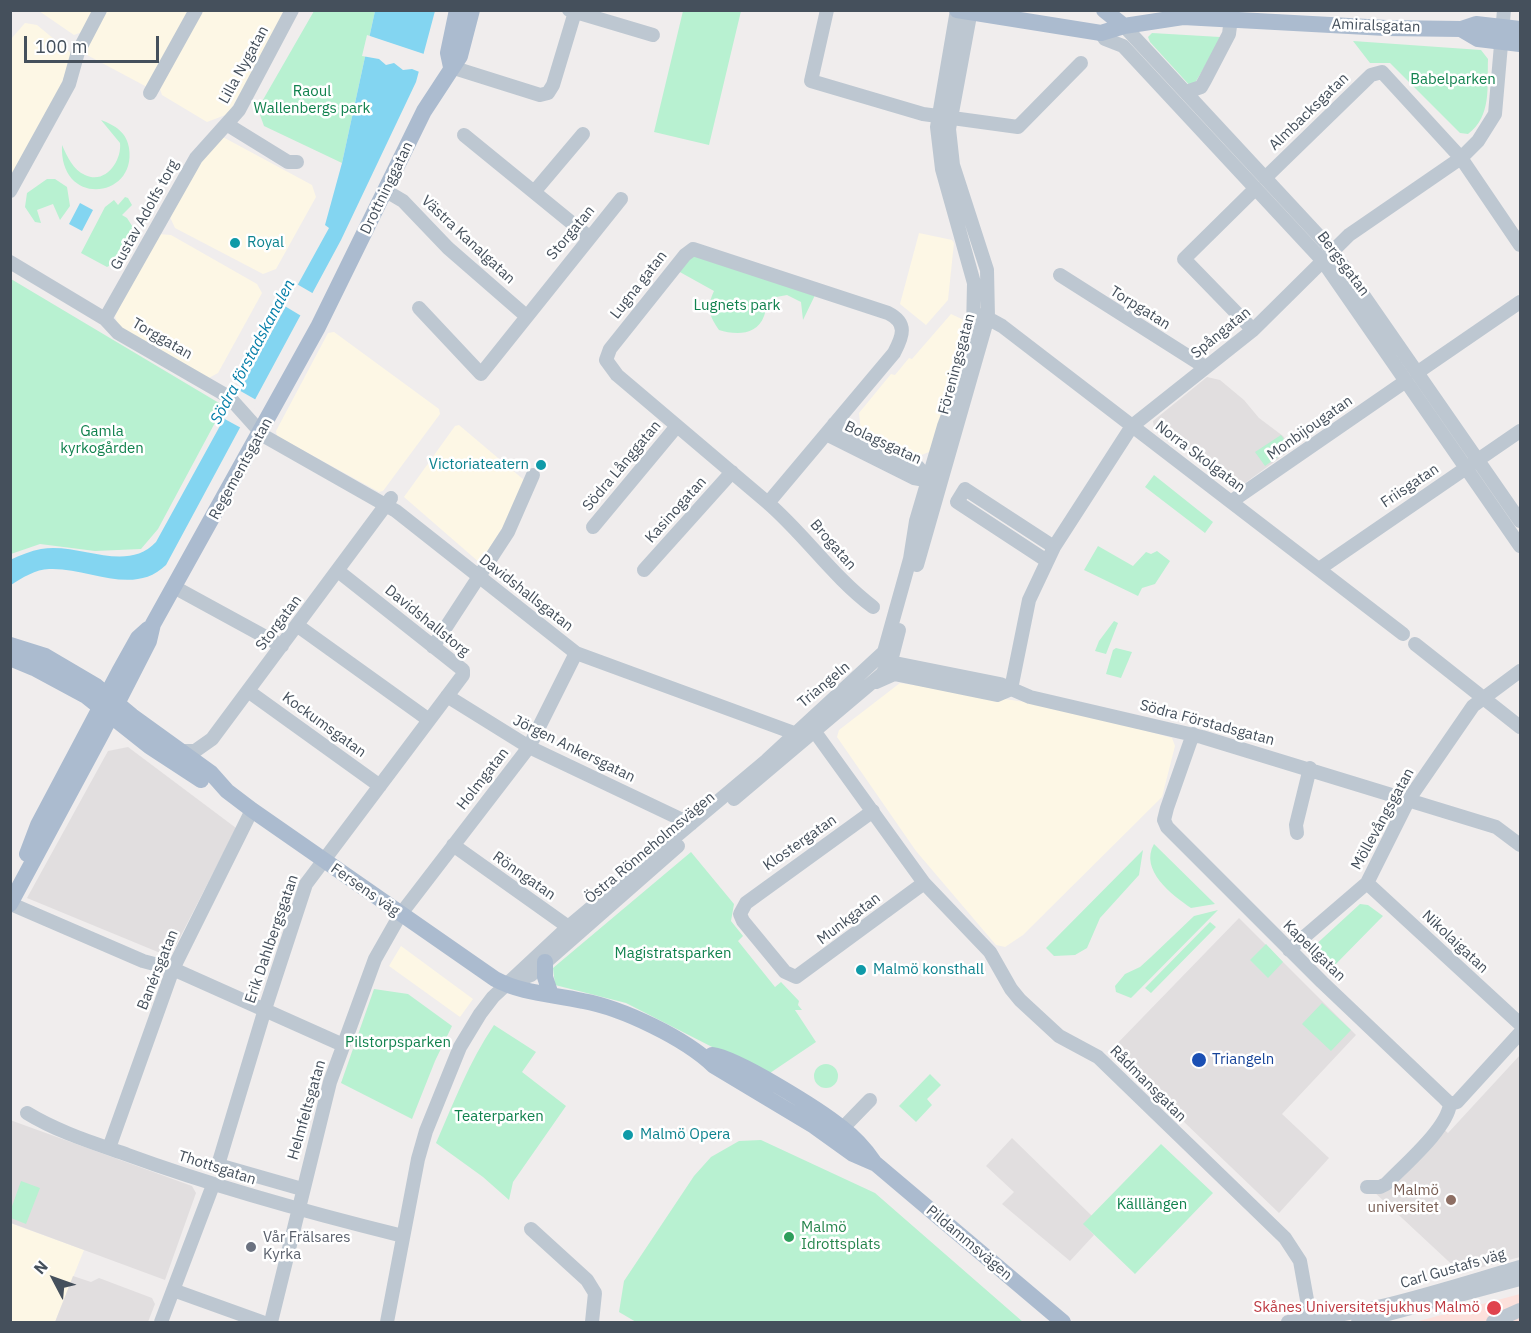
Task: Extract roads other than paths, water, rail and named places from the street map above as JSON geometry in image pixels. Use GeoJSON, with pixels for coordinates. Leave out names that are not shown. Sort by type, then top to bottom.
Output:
{"type":"FeatureCollection","features":[{"type":"Feature","properties":{"kind":"main road"},"geometry":{"type":"LineString","coordinates":[[451,67],[448,53],[457,10]]}},
{"type":"Feature","properties":{"kind":"main road","name":"Drottninggatan"},"geometry":{"type":"LineString","coordinates":[[326,312],[424,111],[460,56],[472,10]]}},
{"type":"Feature","properties":{"kind":"main road"},"geometry":{"type":"LineString","coordinates":[[1104,10],[1124,26]]}},
{"type":"Feature","properties":{"kind":"main road","name":"Amiralsgatan"},"geometry":{"type":"LineString","coordinates":[[1161,10],[1183,17]]}},
{"type":"Feature","properties":{"kind":"main road","name":"Amiralsgatan"},"geometry":{"type":"LineString","coordinates":[[964,11],[1101,33],[1124,26],[1183,17],[1232,15],[1461,29],[1478,39],[1502,26],[1521,29]]}},
{"type":"Feature","properties":{"kind":"main road","name":"Amiralsgatan"},"geometry":{"type":"LineString","coordinates":[[1502,26],[1521,44]]}},
{"type":"Feature","properties":{"kind":"main road","name":"Regementsgatan"},"geometry":{"type":"LineString","coordinates":[[10,883],[28,851],[38,825],[109,706],[127,683],[149,641],[153,624],[261,433],[326,312]]}},
{"type":"Feature","properties":{"kind":"main road","name":"Regementsgatan"},"geometry":{"type":"LineString","coordinates":[[10,904],[109,706],[138,638],[153,624]]}},
{"type":"Feature","properties":{"kind":"main road","name":"Fersens väg"},"geometry":{"type":"LineString","coordinates":[[10,645],[45,656],[86,679],[109,706],[173,762],[204,781],[227,791]]}},
{"type":"Feature","properties":{"kind":"main road","name":"Fersens väg"},"geometry":{"type":"LineString","coordinates":[[10,658],[109,706],[187,756],[211,773],[227,791],[322,861],[506,985]]}},
{"type":"Feature","properties":{"kind":"main road"},"geometry":{"type":"LineString","coordinates":[[545,962],[545,977],[551,995]]}},
{"type":"Feature","properties":{"kind":"main road","name":"Pildammsvägen"},"geometry":{"type":"LineString","coordinates":[[506,985],[583,1000],[618,1011],[702,1054],[717,1056],[746,1068],[838,1133],[865,1149],[876,1164],[1063,1323]]}},
{"type":"Feature","properties":{"kind":"street"},"geometry":{"type":"LineString","coordinates":[[10,191],[69,84],[78,52],[100,10]]}},
{"type":"Feature","properties":{"kind":"street"},"geometry":{"type":"LineString","coordinates":[[150,93],[196,10]]}},
{"type":"Feature","properties":{"kind":"street","name":"Lilla Nygatan"},"geometry":{"type":"LineString","coordinates":[[224,129],[239,110],[292,10]]}},
{"type":"Feature","properties":{"kind":"street"},"geometry":{"type":"LineString","coordinates":[[827,10],[811,81],[944,117],[1018,127],[1081,63]]}},
{"type":"Feature","properties":{"kind":"street"},"geometry":{"type":"LineString","coordinates":[[451,67],[540,95],[548,93],[553,84],[572,11],[653,35]]}},
{"type":"Feature","properties":{"kind":"street","name":"Föreningsgatan"},"geometry":{"type":"LineString","coordinates":[[874,682],[891,661],[934,481],[981,315],[942,169],[944,117],[964,11]]}},
{"type":"Feature","properties":{"kind":"street"},"geometry":{"type":"LineString","coordinates":[[1186,92],[1198,88],[1205,80],[1229,34],[1232,15]]}},
{"type":"Feature","properties":{"kind":"street","name":"Bergsgatan"},"geometry":{"type":"LineString","coordinates":[[1124,26],[1186,92],[1260,183]]}},
{"type":"Feature","properties":{"kind":"street","name":"Spångatan"},"geometry":{"type":"LineString","coordinates":[[1008,691],[1029,600],[1047,561],[1132,426],[1254,330],[1349,235],[1461,158],[1486,131],[1495,114],[1502,26]]}},
{"type":"Feature","properties":{"kind":"street","name":"Bergsgatan"},"geometry":{"type":"LineString","coordinates":[[1101,33],[1106,39],[1123,46],[1260,183],[1327,255],[1418,372],[1521,546]]}},
{"type":"Feature","properties":{"kind":"street","name":"Almbacksgatan"},"geometry":{"type":"LineString","coordinates":[[1254,330],[1184,259],[1371,75],[1378,72],[1385,73],[1461,158]]}},
{"type":"Feature","properties":{"kind":"street"},"geometry":{"type":"LineString","coordinates":[[224,129],[288,162],[297,162]]}},
{"type":"Feature","properties":{"kind":"street","name":"Gustav Adolfs torg"},"geometry":{"type":"LineString","coordinates":[[105,319],[196,158],[224,129]]}},
{"type":"Feature","properties":{"kind":"street"},"geometry":{"type":"LineString","coordinates":[[534,192],[583,134]]}},
{"type":"Feature","properties":{"kind":"street"},"geometry":{"type":"LineString","coordinates":[[464,135],[589,237]]}},
{"type":"Feature","properties":{"kind":"street"},"geometry":{"type":"LineString","coordinates":[[1461,158],[1521,245]]}},
{"type":"Feature","properties":{"kind":"street","name":"Västra Kanalgatan"},"geometry":{"type":"LineString","coordinates":[[386,191],[403,201],[448,248],[525,315]]}},
{"type":"Feature","properties":{"kind":"street","name":"Storgatan"},"geometry":{"type":"LineString","coordinates":[[419,308],[481,374],[525,315],[621,199]]}},
{"type":"Feature","properties":{"kind":"street","name":"Lugna gatan"},"geometry":{"type":"LineString","coordinates":[[693,249],[898,318],[903,335],[894,353],[830,429],[768,503],[610,368],[606,356],[685,255],[693,249]]}},
{"type":"Feature","properties":{"kind":"street","name":"Bergsgatan"},"geometry":{"type":"LineString","coordinates":[[1327,255],[1406,381],[1521,521]]}},
{"type":"Feature","properties":{"kind":"street","name":"Torggatan"},"geometry":{"type":"LineString","coordinates":[[10,262],[105,319],[118,333],[229,397],[261,433]]}},
{"type":"Feature","properties":{"kind":"street","name":"Torpgatan"},"geometry":{"type":"LineString","coordinates":[[1060,276],[1205,367]]}},
{"type":"Feature","properties":{"kind":"street"},"geometry":{"type":"LineString","coordinates":[[1418,372],[1521,302]]}},
{"type":"Feature","properties":{"kind":"street","name":"Norra Skolgatan"},"geometry":{"type":"LineString","coordinates":[[981,315],[1232,501],[1403,634]]}},
{"type":"Feature","properties":{"kind":"street","name":"Monbijougatan"},"geometry":{"type":"LineString","coordinates":[[1232,501],[1406,381]]}},
{"type":"Feature","properties":{"kind":"street","name":"Södra Långgatan"},"geometry":{"type":"LineString","coordinates":[[593,527],[676,426]]}},
{"type":"Feature","properties":{"kind":"street","name":"Bolagsgatan"},"geometry":{"type":"LineString","coordinates":[[830,429],[914,478],[934,481]]}},
{"type":"Feature","properties":{"kind":"street","name":"Friisgatan"},"geometry":{"type":"LineString","coordinates":[[1319,568],[1521,431]]}},
{"type":"Feature","properties":{"kind":"street","name":"Davidshallsgatan"},"geometry":{"type":"LineString","coordinates":[[261,433],[388,501],[479,578],[576,653],[794,733]]}},
{"type":"Feature","properties":{"kind":"street","name":"Kasinogatan"},"geometry":{"type":"LineString","coordinates":[[644,570],[732,472]]}},
{"type":"Feature","properties":{"kind":"street"},"geometry":{"type":"LineString","coordinates":[[433,647],[508,532],[533,475]]}},
{"type":"Feature","properties":{"kind":"street","name":"Föreningsgatan"},"geometry":{"type":"LineString","coordinates":[[877,662],[888,640],[910,559],[916,521],[934,481]]}},
{"type":"Feature","properties":{"kind":"street"},"geometry":{"type":"LineString","coordinates":[[1047,561],[957,502],[965,489],[1054,547]]}},
{"type":"Feature","properties":{"kind":"street","name":"Storgatan"},"geometry":{"type":"LineString","coordinates":[[187,756],[212,739],[388,501]]}},
{"type":"Feature","properties":{"kind":"street","name":"Brogatan"},"geometry":{"type":"LineString","coordinates":[[768,503],[791,523],[850,588],[873,607]]}},
{"type":"Feature","properties":{"kind":"street","name":"Davidshallstorg"},"geometry":{"type":"LineString","coordinates":[[338,571],[463,670],[463,675],[429,720]]}},
{"type":"Feature","properties":{"kind":"street"},"geometry":{"type":"LineString","coordinates":[[174,587],[282,646]]}},
{"type":"Feature","properties":{"kind":"street"},"geometry":{"type":"LineString","coordinates":[[297,626],[429,720]]}},
{"type":"Feature","properties":{"kind":"street"},"geometry":{"type":"LineString","coordinates":[[1415,644],[1521,727]]}},
{"type":"Feature","properties":{"kind":"street","name":"Holmgatan"},"geometry":{"type":"LineString","coordinates":[[400,915],[529,747],[576,653]]}},
{"type":"Feature","properties":{"kind":"street","name":"Södra Förstadsgatan"},"geometry":{"type":"LineString","coordinates":[[877,662],[891,661],[1030,697],[1193,734],[1310,768],[1496,827],[1521,845]]}},
{"type":"Feature","properties":{"kind":"street","name":"Triangeln"},"geometry":{"type":"LineString","coordinates":[[794,733],[877,662]]}},
{"type":"Feature","properties":{"kind":"street","name":"Möllevångsgatan"},"geometry":{"type":"LineString","coordinates":[[1289,950],[1367,883],[1409,799],[1482,697],[1521,671]]}},
{"type":"Feature","properties":{"kind":"street","name":"Södra Förstadsgatan"},"geometry":{"type":"LineString","coordinates":[[874,682],[894,674],[997,695],[1008,691]]}},
{"type":"Feature","properties":{"kind":"street","name":"Triangeln"},"geometry":{"type":"LineString","coordinates":[[815,732],[874,682]]}},
{"type":"Feature","properties":{"kind":"street","name":"Kockumsgatan"},"geometry":{"type":"LineString","coordinates":[[248,691],[380,786]]}},
{"type":"Feature","properties":{"kind":"street","name":"Jörgen Ankersgatan"},"geometry":{"type":"LineString","coordinates":[[447,696],[529,747],[691,824]]}},
{"type":"Feature","properties":{"kind":"street","name":"Erik Dahlbergsgatan"},"geometry":{"type":"LineString","coordinates":[[218,1165],[306,884],[429,720]]}},
{"type":"Feature","properties":{"kind":"street"},"geometry":{"type":"LineString","coordinates":[[794,733],[815,732]]}},
{"type":"Feature","properties":{"kind":"street","name":"Östra Rönneholmsvägen"},"geometry":{"type":"LineString","coordinates":[[387,1323],[418,1159],[448,1074],[480,1014],[506,985],[815,732]]}},
{"type":"Feature","properties":{"kind":"street","name":"Rådmansgatan"},"geometry":{"type":"LineString","coordinates":[[815,732],[924,883],[990,952],[1020,1000],[1059,1036],[1098,1057],[1285,1238],[1299,1261],[1311,1321]]}},
{"type":"Feature","properties":{"kind":"street","name":"Östra Rönneholmsvägen"},"geometry":{"type":"LineString","coordinates":[[506,985],[531,975],[572,930],[794,733]]}},
{"type":"Feature","properties":{"kind":"street","name":"Kapellgatan"},"geometry":{"type":"LineString","coordinates":[[1193,734],[1164,820],[1171,833],[1289,950],[1454,1103]]}},
{"type":"Feature","properties":{"kind":"street"},"geometry":{"type":"LineString","coordinates":[[1297,833],[1296,825],[1310,768]]}},
{"type":"Feature","properties":{"kind":"street","name":"Banérsgatan"},"geometry":{"type":"LineString","coordinates":[[109,1148],[172,969],[252,810]]}},
{"type":"Feature","properties":{"kind":"street","name":"Klostergatan"},"geometry":{"type":"LineString","coordinates":[[792,976],[785,972],[743,921],[740,914],[746,903],[873,811]]}},
{"type":"Feature","properties":{"kind":"street","name":"Rönngatan"},"geometry":{"type":"LineString","coordinates":[[453,845],[572,930]]}},
{"type":"Feature","properties":{"kind":"street","name":"Munkgatan"},"geometry":{"type":"LineString","coordinates":[[792,976],[802,975],[924,883]]}},
{"type":"Feature","properties":{"kind":"street","name":"Nikolaigatan"},"geometry":{"type":"LineString","coordinates":[[1367,883],[1521,1024]]}},
{"type":"Feature","properties":{"kind":"street"},"geometry":{"type":"LineString","coordinates":[[10,904],[143,961],[172,969],[343,1045]]}},
{"type":"Feature","properties":{"kind":"street","name":"Helmfeltsgatan"},"geometry":{"type":"LineString","coordinates":[[272,1323],[299,1211],[302,1189],[330,1082],[375,959],[400,915]]}},
{"type":"Feature","properties":{"kind":"street"},"geometry":{"type":"LineString","coordinates":[[1373,1187],[1438,1128],[1454,1103],[1521,1034]]}},
{"type":"Feature","properties":{"kind":"street"},"geometry":{"type":"LineString","coordinates":[[838,1133],[870,1100]]}},
{"type":"Feature","properties":{"kind":"street","name":"Thottsgatan"},"geometry":{"type":"LineString","coordinates":[[27,1113],[40,1121],[109,1148],[213,1185],[299,1211],[403,1236]]}},
{"type":"Feature","properties":{"kind":"street","name":"Thottsgatan"},"geometry":{"type":"LineString","coordinates":[[218,1165],[302,1189]]}},
{"type":"Feature","properties":{"kind":"street"},"geometry":{"type":"LineString","coordinates":[[161,1323],[213,1185]]}},
{"type":"Feature","properties":{"kind":"street"},"geometry":{"type":"LineString","coordinates":[[531,1229],[587,1280],[595,1293],[592,1323]]}},
{"type":"Feature","properties":{"kind":"street","name":"Carl Gustafs väg"},"geometry":{"type":"LineString","coordinates":[[1288,1323],[1387,1315],[1521,1267]]}},
{"type":"Feature","properties":{"kind":"street","name":"Carl Gustafs väg"},"geometry":{"type":"LineString","coordinates":[[1358,1323],[1521,1279]]}},
{"type":"Feature","properties":{"kind":"street"},"geometry":{"type":"LineString","coordinates":[[173,1290],[262,1323]]}},
{"type":"Feature","properties":{"kind":"street"},"geometry":{"type":"LineString","coordinates":[[1493,1323],[1521,1310]]}},
{"type":"Feature","properties":{"kind":"water"},"geometry":{"type":"Polygon","coordinates":[[[375,11],[435,11],[416,82],[341,240],[166,565],[153,574],[139,579],[125,580],[44,569],[29,574],[11,585],[10,560],[33,551],[56,548],[102,555],[131,556],[144,551],[156,542],[329,228],[325,225],[342,163],[375,11]]]}},
{"type":"Feature","properties":{"kind":"water"},"geometry":{"type":"Polygon","coordinates":[[[80,203],[93,210],[82,231],[69,224],[80,203]]]}},
{"type":"Feature","properties":{"kind":"place","name":"Royal"},"geometry":{"type":"Point","coordinates":[235,243]}},
{"type":"Feature","properties":{"kind":"place","name":"Victoriateatern"},"geometry":{"type":"Point","coordinates":[541,465]}},
{"type":"Feature","properties":{"kind":"place","name":"Malmö konsthall"},"geometry":{"type":"Point","coordinates":[861,970]}},
{"type":"Feature","properties":{"kind":"place","name":"Triangeln"},"geometry":{"type":"Point","coordinates":[1199,1060]}},
{"type":"Feature","properties":{"kind":"place","name":"Malmö Opera"},"geometry":{"type":"Point","coordinates":[628,1135]}},
{"type":"Feature","properties":{"kind":"place","name":"Malmö universitet"},"geometry":{"type":"Point","coordinates":[1451,1200]}},
{"type":"Feature","properties":{"kind":"place","name":"Malmö Idrottsplats"},"geometry":{"type":"Point","coordinates":[789,1237]}},
{"type":"Feature","properties":{"kind":"place","name":"Vår Frälsares Kyrka"},"geometry":{"type":"Point","coordinates":[251,1247]}},
{"type":"Feature","properties":{"kind":"place","name":"Skånes Universitetsjukhus Malmö"},"geometry":{"type":"Point","coordinates":[1494,1308]}},
{"type":"Feature","properties":{"kind":"park label","name":"Babelparken"},"geometry":{"type":"Point","coordinates":[1453,80]}},
{"type":"Feature","properties":{"kind":"park label","name":"Raoul Wallenbergs park"},"geometry":{"type":"Point","coordinates":[312,100]}},
{"type":"Feature","properties":{"kind":"park label","name":"Lugnets park"},"geometry":{"type":"Point","coordinates":[737,306]}},
{"type":"Feature","properties":{"kind":"park label","name":"Gamla kyrkogården"},"geometry":{"type":"Point","coordinates":[102,440]}},
{"type":"Feature","properties":{"kind":"park label","name":"Magistratsparken"},"geometry":{"type":"Point","coordinates":[673,954]}},
{"type":"Feature","properties":{"kind":"park label","name":"Pilstorpsparken"},"geometry":{"type":"Point","coordinates":[398,1043]}},
{"type":"Feature","properties":{"kind":"park label","name":"Teaterparken"},"geometry":{"type":"Point","coordinates":[499,1117]}},
{"type":"Feature","properties":{"kind":"park label","name":"Källlängen"},"geometry":{"type":"Point","coordinates":[1152,1205]}},
{"type":"Feature","properties":{"kind":"water label","name":"Södra förstadskanalen"},"geometry":{"type":"Point","coordinates":[253,352]}}]}
